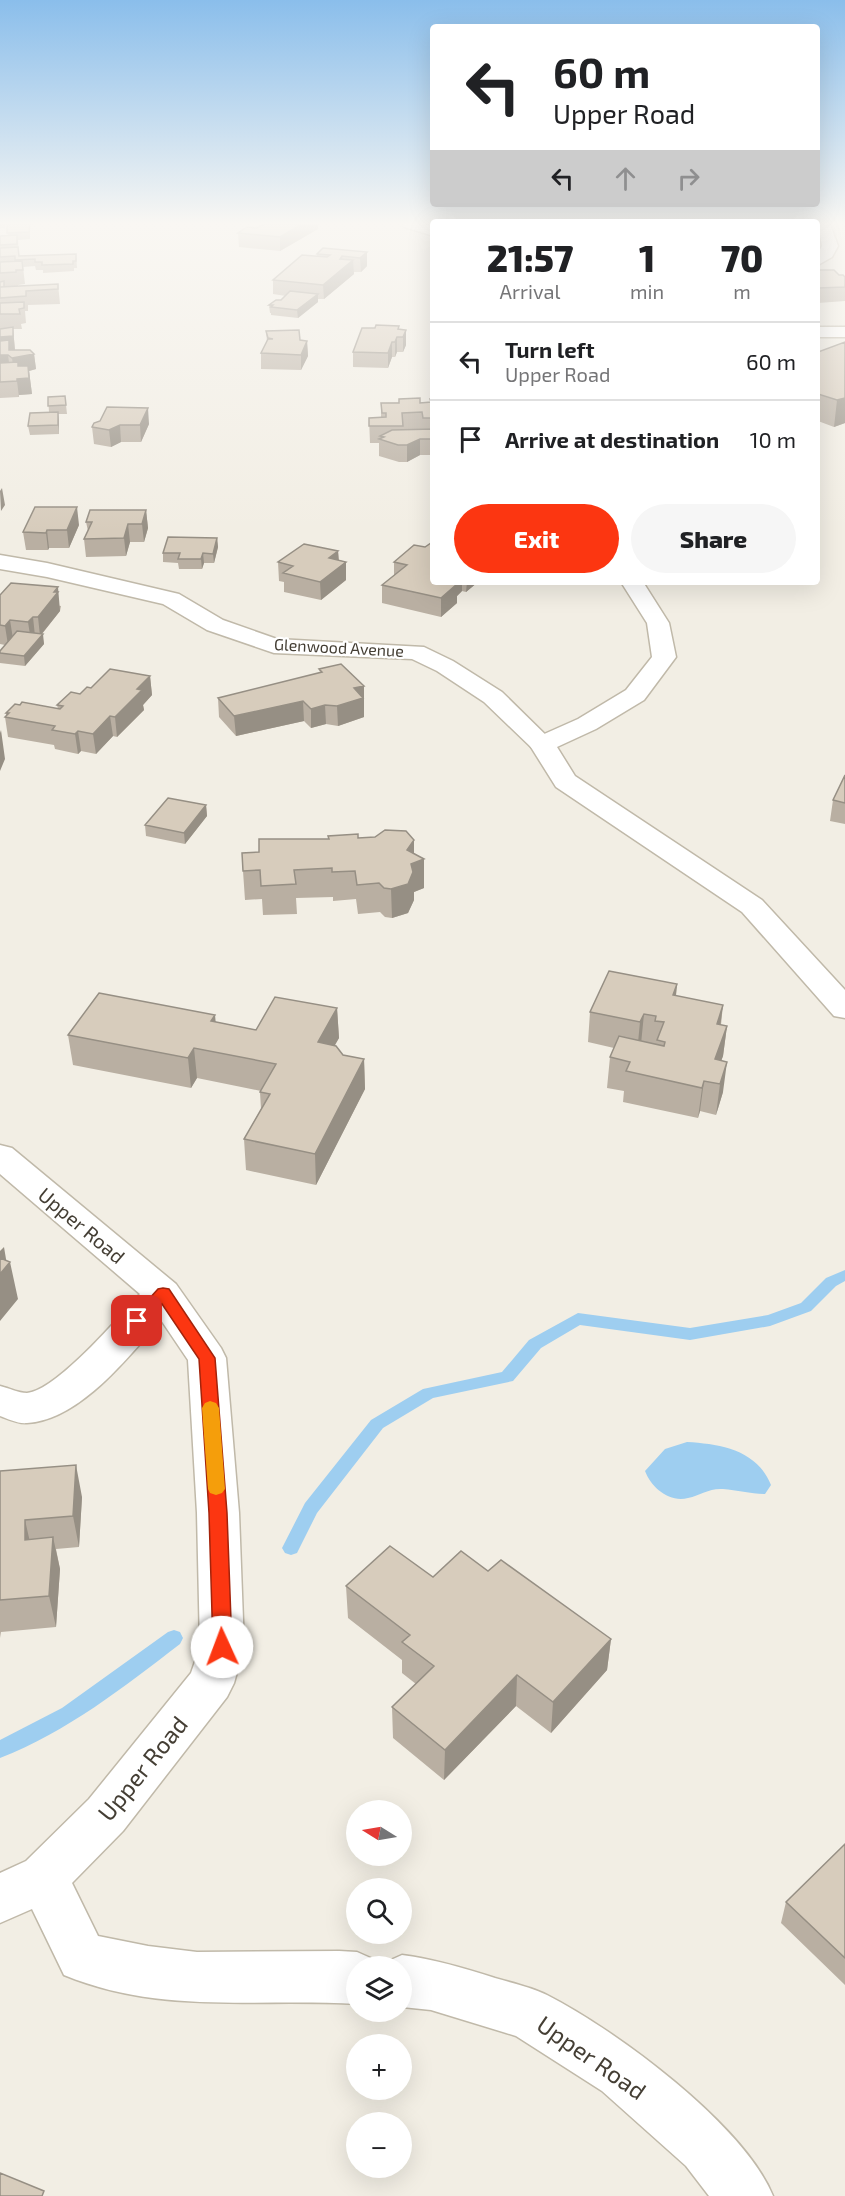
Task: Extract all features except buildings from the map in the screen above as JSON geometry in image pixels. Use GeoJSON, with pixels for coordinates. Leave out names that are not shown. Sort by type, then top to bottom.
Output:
{"type":"FeatureCollection","features":[{"type":"Feature","properties":{"kind":"street"},"geometry":{"type":"LineString","coordinates":[[820,332],[845,332]]}},
{"type":"Feature","properties":{"kind":"street","name":"Glenwood Avenue"},"geometry":{"type":"LineString","coordinates":[[0,562],[47,570],[171,598],[215,625],[274,646],[416,652],[445,666],[493,697],[542,744],[565,781],[752,906],[845,1009]]}},
{"type":"Feature","properties":{"kind":"street"},"geometry":{"type":"LineString","coordinates":[[542,744],[587,724],[635,695],[664,657],[658,623],[634,585]]}},
{"type":"Feature","properties":{"kind":"street","name":"Upper Road"},"geometry":{"type":"LineString","coordinates":[[0,1156],[163,1293],[207,1358],[218,1513],[222,1647],[211,1683],[106,1815],[21,1888],[82,1957],[135,1971],[213,1978],[314,1975],[346,1977]]}},
{"type":"Feature","properties":{"kind":"street"},"geometry":{"type":"LineString","coordinates":[[0,1401],[28,1409],[55,1400],[80,1381],[163,1293]]}},
{"type":"Feature","properties":{"kind":"street","name":"Upper Road"},"geometry":{"type":"LineString","coordinates":[[412,1983],[431,1984],[530,2014],[621,2072],[705,2147],[745,2196]]}},
{"type":"Feature","properties":{"kind":"water"},"geometry":{"type":"Polygon","coordinates":[[[687,1442],[725,1447],[736,1451],[757,1464],[771,1485],[765,1494],[718,1489],[681,1499],[668,1496],[656,1488],[645,1471],[665,1449],[687,1442]]]}},
{"type":"Feature","properties":{"kind":"waterway"},"geometry":{"type":"LineString","coordinates":[[291,1548],[311,1508],[377,1424],[429,1393],[507,1377],[535,1344],[578,1319],[690,1334],[770,1320],[806,1307],[831,1282],[845,1275]]}},
{"type":"Feature","properties":{"kind":"waterway"},"geometry":{"type":"LineString","coordinates":[[0,1749],[69,1714],[174,1638]]}},
{"type":"Feature","properties":{"kind":"slow traffic"},"geometry":{"type":"LineString","coordinates":[[210,1408],[216,1489]]}},
{"type":"Feature","properties":{"kind":"route"},"geometry":{"type":"LineString","coordinates":[[137,1321],[163,1293],[207,1358],[218,1513],[222,1647]]}}]}
